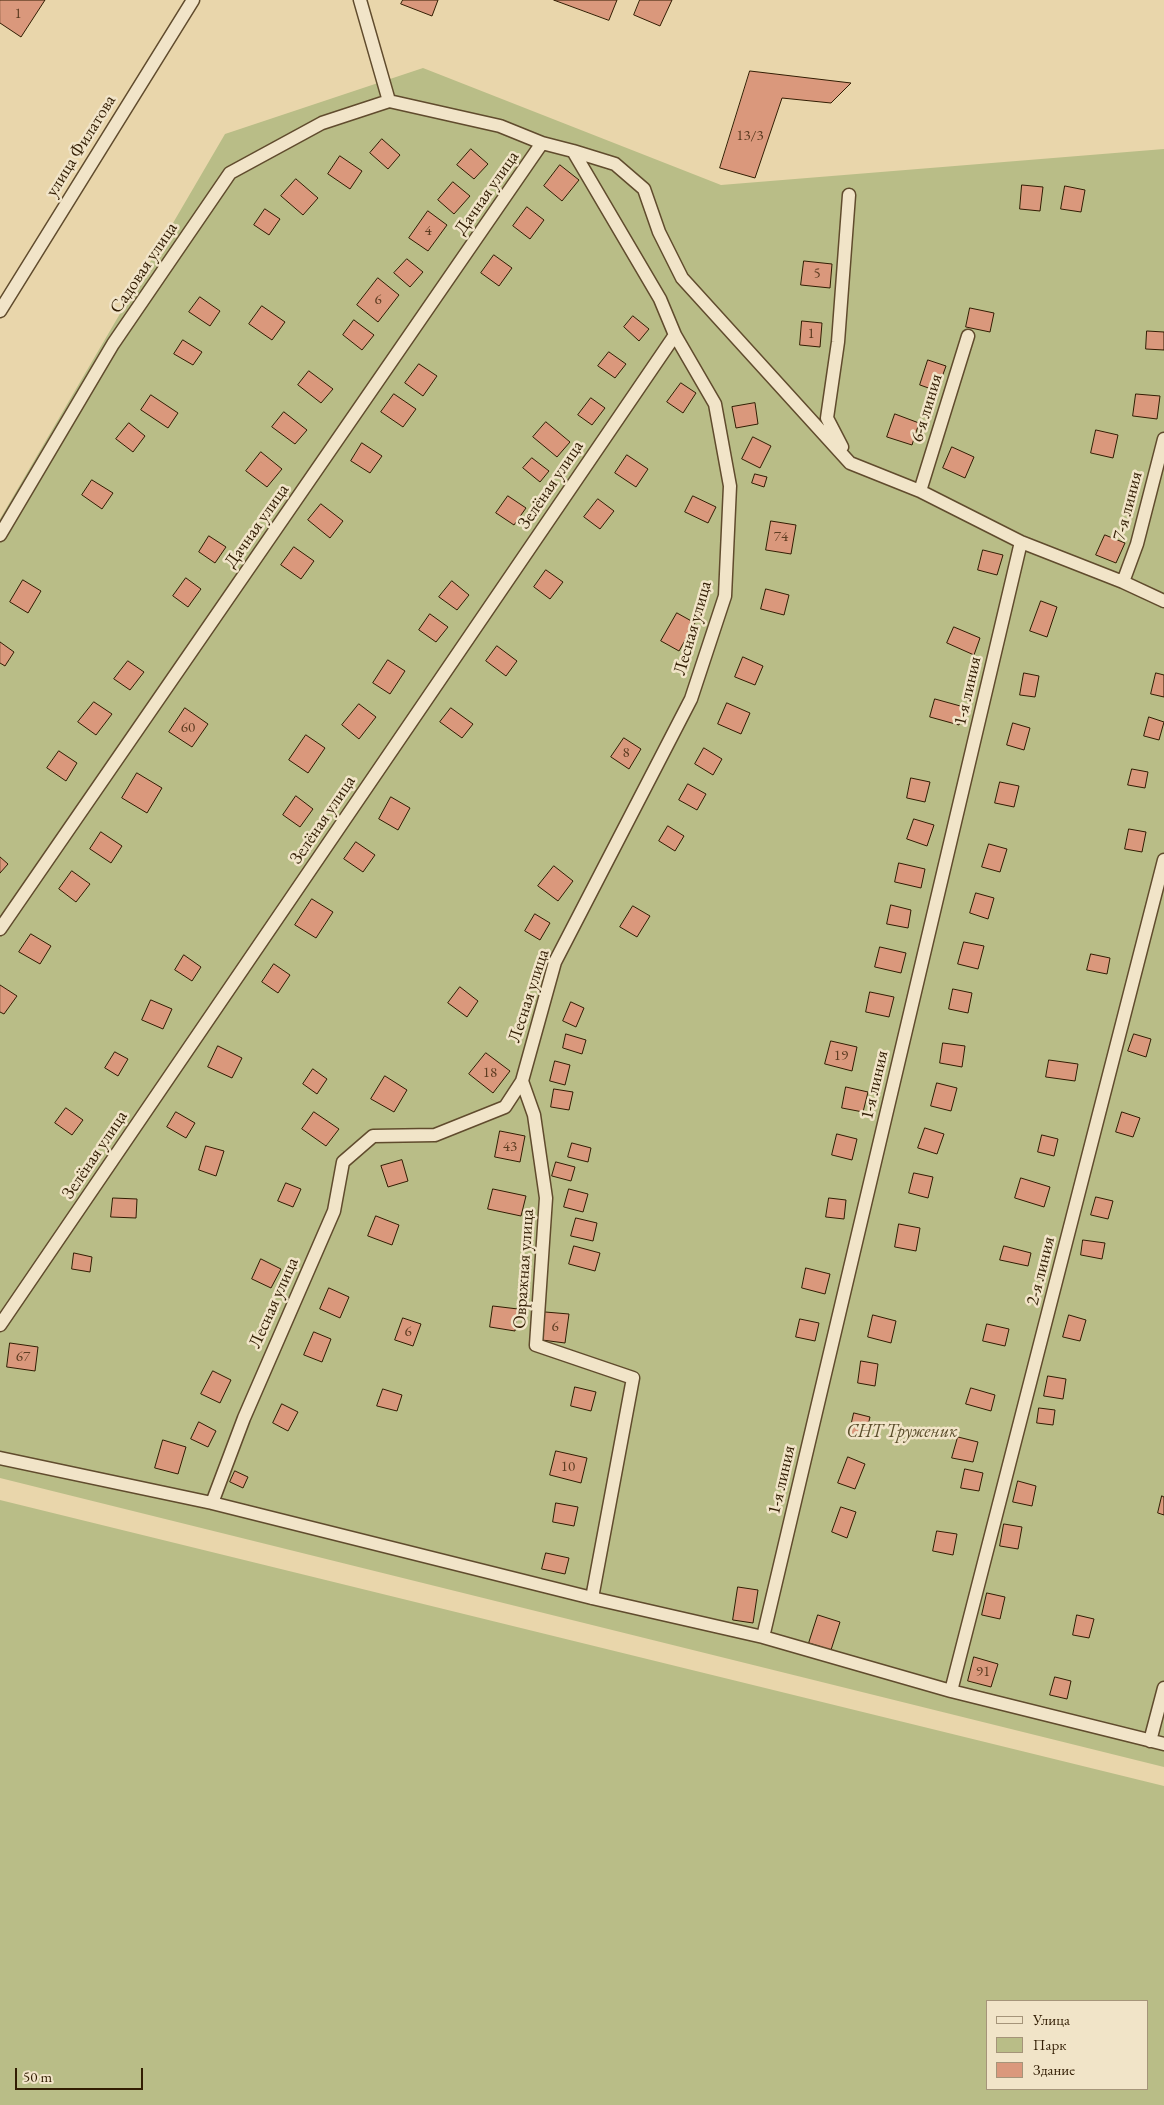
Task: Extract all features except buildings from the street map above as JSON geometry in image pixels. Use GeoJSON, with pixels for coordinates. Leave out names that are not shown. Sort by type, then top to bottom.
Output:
{"type":"FeatureCollection","features":[{"type":"Feature","properties":{"kind":"street","name":"улица Филатова"},"geometry":{"type":"LineString","coordinates":[[0,311],[192,0]]}},
{"type":"Feature","properties":{"kind":"street"},"geometry":{"type":"LineString","coordinates":[[360,0],[389,101],[500,126],[542,143],[616,164],[644,189],[660,232],[682,278],[850,463],[920,491],[1021,542],[1123,582],[1164,601]]}},
{"type":"Feature","properties":{"kind":"street","name":"Садовая улица"},"geometry":{"type":"LineString","coordinates":[[0,535],[113,344],[230,173],[322,123],[389,101]]}},
{"type":"Feature","properties":{"kind":"street","name":"Дачная улица"},"geometry":{"type":"LineString","coordinates":[[0,928],[542,143]]}},
{"type":"Feature","properties":{"kind":"street","name":"Лесная улица"},"geometry":{"type":"LineString","coordinates":[[212,1503],[251,1400],[334,1211],[343,1162],[373,1136],[435,1135],[505,1107],[522,1081],[555,962],[691,699],[725,596],[730,486],[715,404],[675,335],[660,299],[573,151]]}},
{"type":"Feature","properties":{"kind":"street"},"geometry":{"type":"LineString","coordinates":[[849,195],[838,342],[827,418],[850,463]]}},
{"type":"Feature","properties":{"kind":"street","name":"Зелёная улица"},"geometry":{"type":"LineString","coordinates":[[0,1325],[675,335]]}},
{"type":"Feature","properties":{"kind":"street","name":"6-я линия"},"geometry":{"type":"LineString","coordinates":[[920,491],[968,336]]}},
{"type":"Feature","properties":{"kind":"street","name":"7-я линия"},"geometry":{"type":"LineString","coordinates":[[1123,582],[1137,544],[1164,439]]}},
{"type":"Feature","properties":{"kind":"street","name":"1-я линия"},"geometry":{"type":"LineString","coordinates":[[763,1637],[1021,542]]}},
{"type":"Feature","properties":{"kind":"street","name":"2-я линия"},"geometry":{"type":"LineString","coordinates":[[951,1691],[1164,860]]}},
{"type":"Feature","properties":{"kind":"street","name":"Овражная улица"},"geometry":{"type":"LineString","coordinates":[[522,1081],[534,1116],[546,1198],[536,1346],[633,1378],[592,1598]]}},
{"type":"Feature","properties":{"kind":"street"},"geometry":{"type":"LineString","coordinates":[[0,1458],[212,1503],[592,1598],[763,1637],[951,1691],[1164,1744]]}},
{"type":"Feature","properties":{"kind":"street"},"geometry":{"type":"LineString","coordinates":[[1150,1741],[1164,1688]]}},
{"type":"Feature","properties":{"kind":"green space","name":"СНТ Труженик"},"geometry":{"type":"Polygon","coordinates":[[[423,68],[721,185],[1164,149],[1164,1767],[0,1478],[0,519],[225,134],[423,68]]]}},
{"type":"Feature","properties":{"kind":"green space"},"geometry":{"type":"Polygon","coordinates":[[[0,1500],[1164,1786],[1164,2105],[0,2105],[0,1500]]]}}]}
